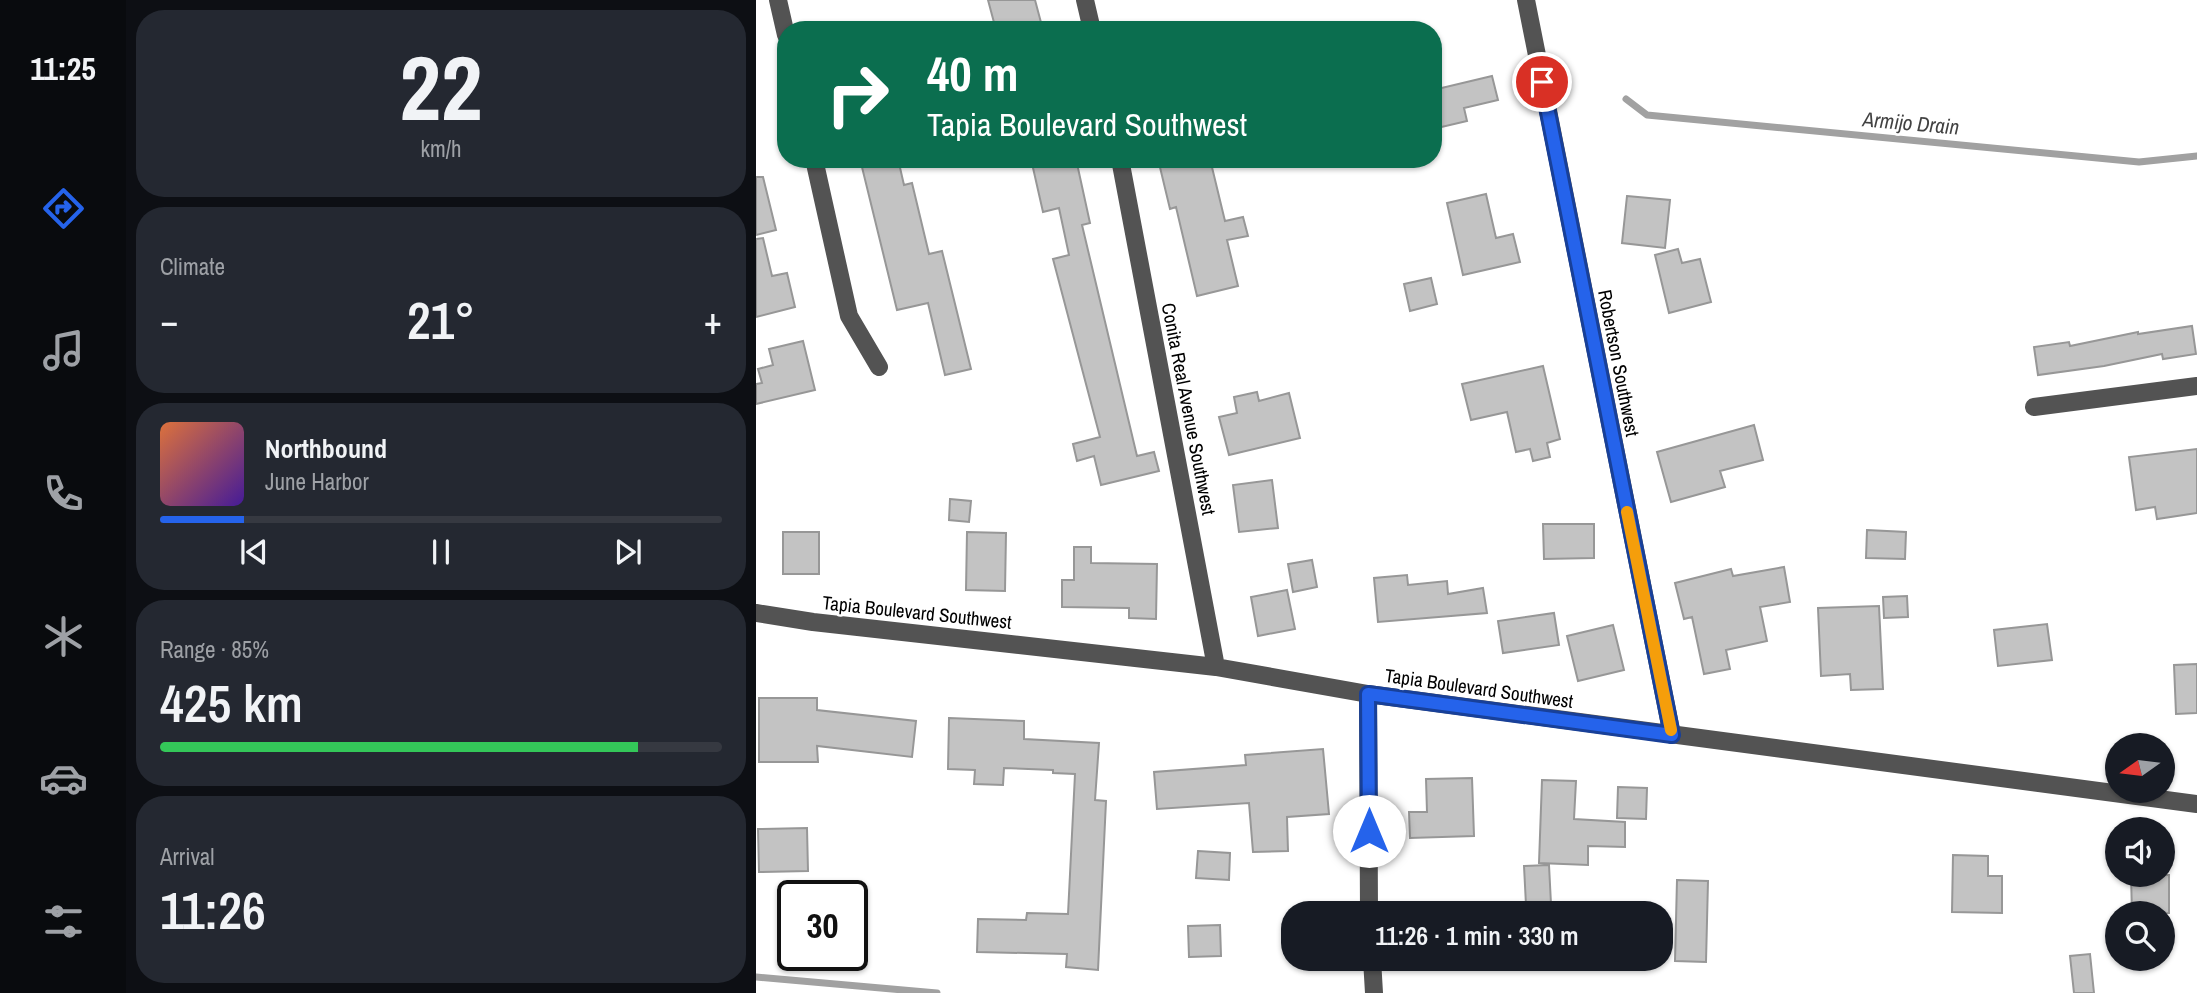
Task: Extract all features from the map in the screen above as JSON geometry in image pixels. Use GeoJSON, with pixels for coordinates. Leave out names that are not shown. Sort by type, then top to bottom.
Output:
{"type":"FeatureCollection","features":[{"type":"Feature","properties":{"kind":"street"},"geometry":{"type":"LineString","coordinates":[[778,0],[783,21]]}},
{"type":"Feature","properties":{"kind":"street"},"geometry":{"type":"LineString","coordinates":[[1086,0],[1090,21]]}},
{"type":"Feature","properties":{"kind":"street","name":"Robertson Southwest"},"geometry":{"type":"LineString","coordinates":[[1526,0],[1672,735]]}},
{"type":"Feature","properties":{"kind":"street"},"geometry":{"type":"LineString","coordinates":[[816,168],[849,316],[879,367]]}},
{"type":"Feature","properties":{"kind":"street","name":"Conita Real Avenue Southwest"},"geometry":{"type":"LineString","coordinates":[[1122,168],[1216,667]]}},
{"type":"Feature","properties":{"kind":"street"},"geometry":{"type":"LineString","coordinates":[[2034,407],[2197,386]]}},
{"type":"Feature","properties":{"kind":"street","name":"Tapia Boulevard Southwest"},"geometry":{"type":"LineString","coordinates":[[756,613],[813,622],[1216,667],[1368,694],[2197,804]]}},
{"type":"Feature","properties":{"kind":"street"},"geometry":{"type":"LineString","coordinates":[[1368,694],[1370,901]]}},
{"type":"Feature","properties":{"kind":"street"},"geometry":{"type":"LineString","coordinates":[[1373,971],[1374,993]]}},
{"type":"Feature","properties":{"kind":"building"},"geometry":{"type":"Polygon","coordinates":[[[988,0],[1035,0],[1041,21],[994,21],[988,0]]]}},
{"type":"Feature","properties":{"kind":"building"},"geometry":{"type":"Polygon","coordinates":[[[1492,76],[1498,100],[1464,108],[1467,121],[1442,127],[1442,88],[1492,76]]]}},
{"type":"Feature","properties":{"kind":"building"},"geometry":{"type":"Polygon","coordinates":[[[862,168],[900,168],[904,185],[912,183],[929,254],[942,251],[971,369],[945,375],[928,303],[897,310],[862,168]]]}},
{"type":"Feature","properties":{"kind":"building"},"geometry":{"type":"Polygon","coordinates":[[[1033,168],[1078,168],[1090,223],[1082,225],[1137,456],[1154,452],[1159,471],[1101,485],[1094,456],[1077,461],[1073,444],[1100,437],[1053,259],[1069,255],[1059,208],[1043,212],[1033,168]]]}},
{"type":"Feature","properties":{"kind":"building"},"geometry":{"type":"Polygon","coordinates":[[[1160,168],[1212,168],[1225,221],[1243,217],[1248,236],[1227,240],[1238,286],[1197,296],[1176,207],[1170,209],[1160,168]]]}},
{"type":"Feature","properties":{"kind":"building"},"geometry":{"type":"Polygon","coordinates":[[[756,177],[763,177],[776,230],[756,235],[756,177]]]}},
{"type":"Feature","properties":{"kind":"building"},"geometry":{"type":"Polygon","coordinates":[[[1486,194],[1496,238],[1513,234],[1520,262],[1463,275],[1447,203],[1486,194]]]}},
{"type":"Feature","properties":{"kind":"building"},"geometry":{"type":"Polygon","coordinates":[[[1627,196],[1670,200],[1665,248],[1622,243],[1627,196]]]}},
{"type":"Feature","properties":{"kind":"building"},"geometry":{"type":"Polygon","coordinates":[[[763,238],[772,276],[787,273],[795,307],[756,317],[756,239],[763,238]]]}},
{"type":"Feature","properties":{"kind":"building"},"geometry":{"type":"Polygon","coordinates":[[[1678,249],[1682,263],[1700,259],[1711,302],[1669,313],[1655,255],[1678,249]]]}},
{"type":"Feature","properties":{"kind":"building"},"geometry":{"type":"Polygon","coordinates":[[[1431,278],[1437,304],[1410,311],[1404,284],[1431,278]]]}},
{"type":"Feature","properties":{"kind":"building"},"geometry":{"type":"Polygon","coordinates":[[[2192,326],[2196,354],[2163,359],[2162,354],[2104,366],[2038,375],[2034,347],[2069,342],[2070,346],[2138,332],[2192,326]]]}},
{"type":"Feature","properties":{"kind":"building"},"geometry":{"type":"Polygon","coordinates":[[[803,341],[815,390],[756,404],[756,384],[762,383],[758,369],[773,365],[769,349],[803,341]]]}},
{"type":"Feature","properties":{"kind":"building"},"geometry":{"type":"Polygon","coordinates":[[[1543,366],[1560,439],[1547,443],[1550,457],[1533,461],[1530,449],[1516,452],[1507,412],[1471,420],[1462,384],[1543,366]]]}},
{"type":"Feature","properties":{"kind":"building"},"geometry":{"type":"Polygon","coordinates":[[[1257,392],[1259,401],[1289,393],[1300,438],[1229,455],[1219,417],[1237,413],[1234,397],[1257,392]]]}},
{"type":"Feature","properties":{"kind":"building"},"geometry":{"type":"Polygon","coordinates":[[[1754,425],[1763,460],[1720,471],[1725,487],[1671,502],[1657,452],[1754,425]]]}},
{"type":"Feature","properties":{"kind":"building"},"geometry":{"type":"Polygon","coordinates":[[[2197,449],[2197,513],[2157,519],[2155,507],[2136,510],[2129,457],[2197,449]]]}},
{"type":"Feature","properties":{"kind":"building"},"geometry":{"type":"Polygon","coordinates":[[[1272,480],[1278,528],[1239,532],[1233,485],[1272,480]]]}},
{"type":"Feature","properties":{"kind":"building"},"geometry":{"type":"Polygon","coordinates":[[[950,499],[971,501],[969,522],[949,520],[950,499]]]}},
{"type":"Feature","properties":{"kind":"building"},"geometry":{"type":"Polygon","coordinates":[[[1543,524],[1594,524],[1594,558],[1544,559],[1543,524]]]}},
{"type":"Feature","properties":{"kind":"building"},"geometry":{"type":"Polygon","coordinates":[[[1867,530],[1906,532],[1905,559],[1866,558],[1867,530]]]}},
{"type":"Feature","properties":{"kind":"building"},"geometry":{"type":"Polygon","coordinates":[[[783,532],[819,532],[819,574],[783,574],[783,532]]]}},
{"type":"Feature","properties":{"kind":"building"},"geometry":{"type":"Polygon","coordinates":[[[967,532],[1006,533],[1005,591],[966,590],[967,532]]]}},
{"type":"Feature","properties":{"kind":"building"},"geometry":{"type":"Polygon","coordinates":[[[1074,547],[1091,547],[1091,563],[1157,564],[1156,619],[1129,618],[1129,608],[1062,607],[1062,580],[1074,580],[1074,547]]]}},
{"type":"Feature","properties":{"kind":"building"},"geometry":{"type":"Polygon","coordinates":[[[1312,560],[1317,587],[1293,592],[1288,564],[1312,560]]]}},
{"type":"Feature","properties":{"kind":"building"},"geometry":{"type":"Polygon","coordinates":[[[1784,567],[1790,602],[1760,607],[1767,641],[1726,650],[1730,669],[1704,674],[1692,617],[1684,619],[1675,583],[1731,569],[1733,576],[1784,567]]]}},
{"type":"Feature","properties":{"kind":"building"},"geometry":{"type":"Polygon","coordinates":[[[1407,575],[1408,585],[1447,581],[1448,594],[1483,588],[1487,613],[1378,622],[1374,578],[1407,575]]]}},
{"type":"Feature","properties":{"kind":"building"},"geometry":{"type":"Polygon","coordinates":[[[1287,590],[1295,629],[1258,636],[1251,597],[1287,590]]]}},
{"type":"Feature","properties":{"kind":"building"},"geometry":{"type":"Polygon","coordinates":[[[1907,596],[1908,617],[1884,618],[1883,597],[1907,596]]]}},
{"type":"Feature","properties":{"kind":"building"},"geometry":{"type":"Polygon","coordinates":[[[1879,606],[1883,689],[1851,690],[1850,674],[1821,676],[1818,608],[1879,606]]]}},
{"type":"Feature","properties":{"kind":"building"},"geometry":{"type":"Polygon","coordinates":[[[1554,613],[1559,645],[1503,653],[1498,621],[1554,613]]]}},
{"type":"Feature","properties":{"kind":"building"},"geometry":{"type":"Polygon","coordinates":[[[2047,624],[2052,660],[1998,666],[1994,630],[2047,624]]]}},
{"type":"Feature","properties":{"kind":"building"},"geometry":{"type":"Polygon","coordinates":[[[1613,625],[1624,670],[1578,681],[1567,636],[1613,625]]]}},
{"type":"Feature","properties":{"kind":"building"},"geometry":{"type":"Polygon","coordinates":[[[2197,664],[2197,713],[2176,714],[2174,665],[2197,664]]]}},
{"type":"Feature","properties":{"kind":"building"},"geometry":{"type":"Polygon","coordinates":[[[759,698],[817,698],[817,710],[916,721],[912,757],[817,746],[818,762],[759,762],[759,698]]]}},
{"type":"Feature","properties":{"kind":"building"},"geometry":{"type":"Polygon","coordinates":[[[949,718],[1024,721],[1024,739],[1099,743],[1095,800],[1106,801],[1098,970],[1066,967],[1067,954],[977,952],[978,919],[1026,920],[1027,913],[1068,914],[1075,774],[1053,773],[1053,770],[1004,768],[1003,785],[974,784],[975,770],[948,769],[949,718]]]}},
{"type":"Feature","properties":{"kind":"building"},"geometry":{"type":"Polygon","coordinates":[[[1323,749],[1329,814],[1287,817],[1288,851],[1253,852],[1249,803],[1157,809],[1154,772],[1246,765],[1245,755],[1323,749]]]}},
{"type":"Feature","properties":{"kind":"building"},"geometry":{"type":"Polygon","coordinates":[[[1472,778],[1474,836],[1410,838],[1409,812],[1427,812],[1426,779],[1472,778]]]}},
{"type":"Feature","properties":{"kind":"building"},"geometry":{"type":"Polygon","coordinates":[[[1542,780],[1576,781],[1574,819],[1625,822],[1625,847],[1588,846],[1588,865],[1539,863],[1542,780]]]}},
{"type":"Feature","properties":{"kind":"building"},"geometry":{"type":"Polygon","coordinates":[[[1618,787],[1647,788],[1646,819],[1617,818],[1618,787]]]}},
{"type":"Feature","properties":{"kind":"building"},"geometry":{"type":"Polygon","coordinates":[[[807,828],[808,871],[759,872],[758,829],[807,828]]]}},
{"type":"Feature","properties":{"kind":"building"},"geometry":{"type":"Polygon","coordinates":[[[1198,851],[1230,853],[1229,880],[1196,878],[1198,851]]]}},
{"type":"Feature","properties":{"kind":"building"},"geometry":{"type":"Polygon","coordinates":[[[1953,855],[1988,856],[1988,876],[2002,876],[2002,913],[1952,912],[1953,855]]]}},
{"type":"Feature","properties":{"kind":"building"},"geometry":{"type":"Polygon","coordinates":[[[1549,865],[1551,901],[1526,901],[1524,866],[1549,865]]]}},
{"type":"Feature","properties":{"kind":"building"},"geometry":{"type":"Polygon","coordinates":[[[1677,880],[1708,881],[1706,962],[1675,961],[1677,880]]]}},
{"type":"Feature","properties":{"kind":"building"},"geometry":{"type":"Polygon","coordinates":[[[2131,887],[2169,887],[2169,901],[2132,901],[2131,887]]]}},
{"type":"Feature","properties":{"kind":"building"},"geometry":{"type":"Polygon","coordinates":[[[1220,925],[1221,956],[1189,957],[1188,926],[1220,925]]]}},
{"type":"Feature","properties":{"kind":"building"},"geometry":{"type":"Polygon","coordinates":[[[2090,954],[2094,993],[2074,993],[2070,956],[2090,954]]]}},
{"type":"Feature","properties":{"kind":"waterway","name":"Armijo Drain"},"geometry":{"type":"LineString","coordinates":[[1626,99],[1647,115],[2139,162],[2197,156]]}},
{"type":"Feature","properties":{"kind":"waterway"},"geometry":{"type":"LineString","coordinates":[[756,977],[937,993]]}},
{"type":"Feature","properties":{"kind":"slow traffic"},"geometry":{"type":"LineString","coordinates":[[1627,512],[1671,730]]}},
{"type":"Feature","properties":{"kind":"route"},"geometry":{"type":"LineString","coordinates":[[1369,831],[1368,694],[1672,735],[1542,82]]}}]}
